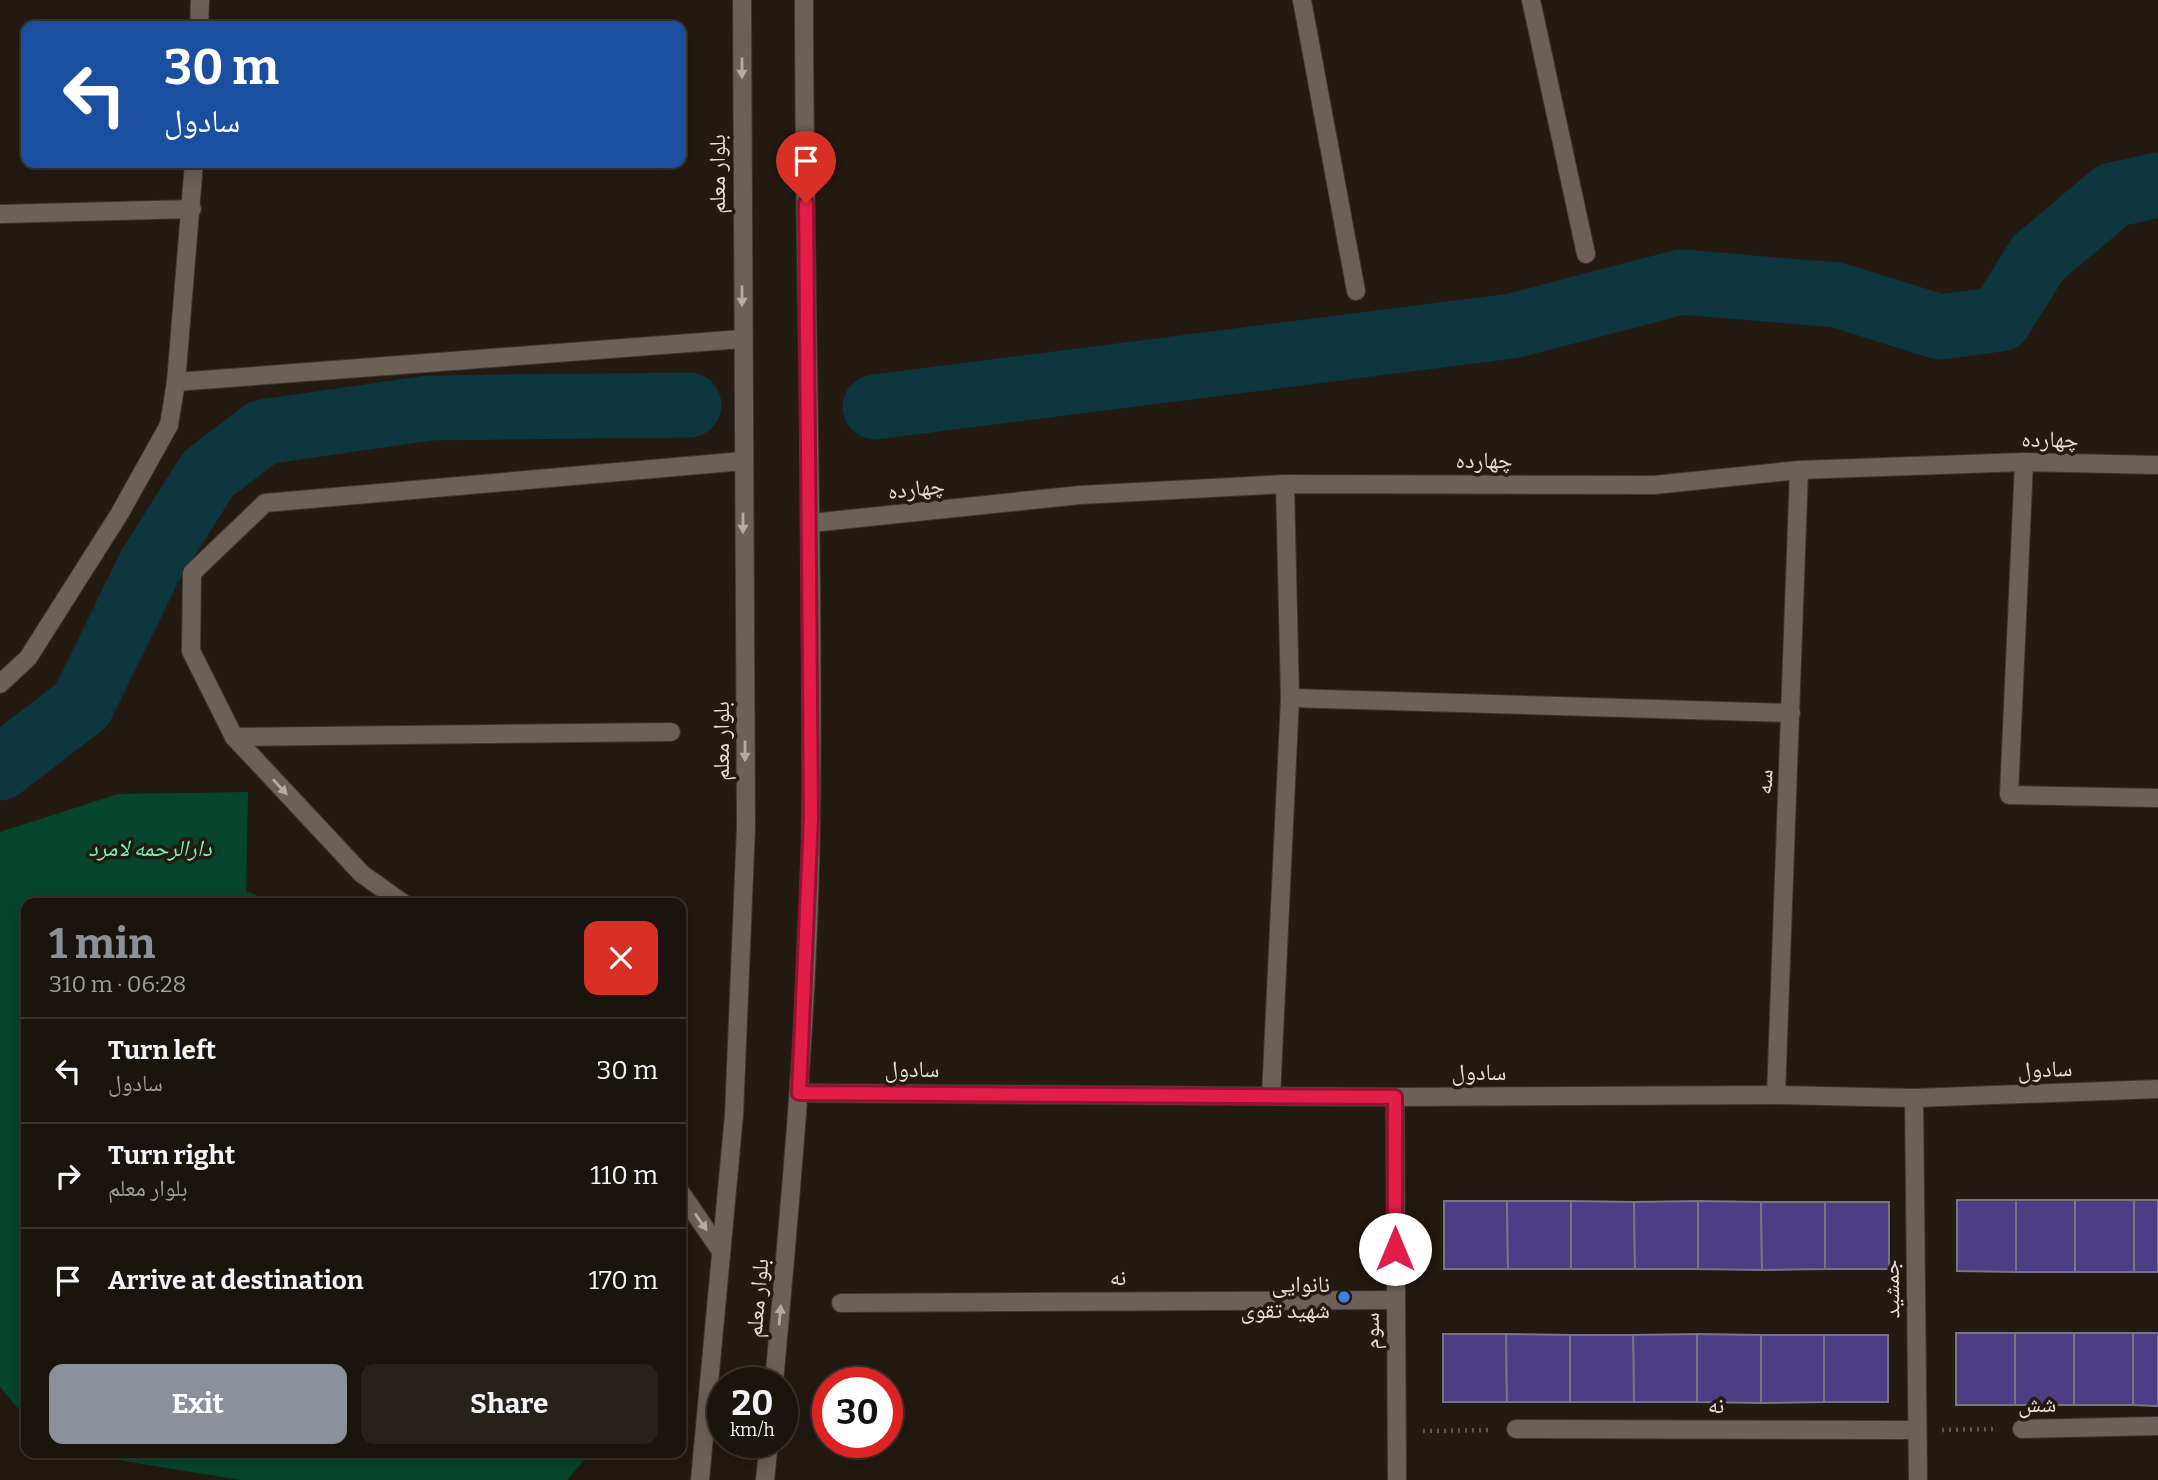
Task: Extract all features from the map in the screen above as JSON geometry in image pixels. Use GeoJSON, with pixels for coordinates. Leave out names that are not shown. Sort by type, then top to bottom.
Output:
{"type":"FeatureCollection","features":[{"type":"Feature","properties":{"kind":"street"},"geometry":{"type":"LineString","coordinates":[[199,21],[200,0]]}},
{"type":"Feature","properties":{"kind":"street","name":"بلوار معلم"},"geometry":{"type":"LineString","coordinates":[[700,1480],[734,1115],[746,827],[742,0]]}},
{"type":"Feature","properties":{"kind":"street","name":"بلوار معلم"},"geometry":{"type":"LineString","coordinates":[[775,1367],[799,1093],[811,817],[811,523],[804,0]]}},
{"type":"Feature","properties":{"kind":"street"},"geometry":{"type":"LineString","coordinates":[[1302,0],[1356,291]]}},
{"type":"Feature","properties":{"kind":"street"},"geometry":{"type":"LineString","coordinates":[[1531,0],[1586,254]]}},
{"type":"Feature","properties":{"kind":"street"},"geometry":{"type":"LineString","coordinates":[[0,684],[28,658],[120,513],[169,425],[176,382],[194,168]]}},
{"type":"Feature","properties":{"kind":"street"},"geometry":{"type":"LineString","coordinates":[[0,214],[192,209]]}},
{"type":"Feature","properties":{"kind":"street"},"geometry":{"type":"LineString","coordinates":[[176,382],[742,338]]}},
{"type":"Feature","properties":{"kind":"street"},"geometry":{"type":"LineString","coordinates":[[396,898],[362,874],[234,737],[191,651],[192,573],[265,503],[743,461]]}},
{"type":"Feature","properties":{"kind":"street"},"geometry":{"type":"LineString","coordinates":[[2024,462],[2009,795],[2158,798]]}},
{"type":"Feature","properties":{"kind":"street","name":"چهارده"},"geometry":{"type":"LineString","coordinates":[[811,523],[1080,495],[1285,484],[1654,485],[1799,470],[2024,462],[2158,465]]}},
{"type":"Feature","properties":{"kind":"street","name":"سه"},"geometry":{"type":"LineString","coordinates":[[1776,1095],[1799,470]]}},
{"type":"Feature","properties":{"kind":"street"},"geometry":{"type":"LineString","coordinates":[[1270,1096],[1290,698],[1285,484]]}},
{"type":"Feature","properties":{"kind":"street"},"geometry":{"type":"LineString","coordinates":[[1290,698],[1791,713]]}},
{"type":"Feature","properties":{"kind":"street"},"geometry":{"type":"LineString","coordinates":[[234,737],[671,732]]}},
{"type":"Feature","properties":{"kind":"street","name":"سادول"},"geometry":{"type":"LineString","coordinates":[[799,1093],[1395,1097],[1776,1095],[1914,1098],[2158,1089]]}},
{"type":"Feature","properties":{"kind":"street","name":"سوم"},"geometry":{"type":"LineString","coordinates":[[1395,1097],[1397,1480]]}},
{"type":"Feature","properties":{"kind":"street","name":"جمشید"},"geometry":{"type":"LineString","coordinates":[[1914,1098],[1918,1480]]}},
{"type":"Feature","properties":{"kind":"street"},"geometry":{"type":"LineString","coordinates":[[686,1200],[722,1251]]}},
{"type":"Feature","properties":{"kind":"street","name":"نه"},"geometry":{"type":"LineString","coordinates":[[841,1303],[1395,1300]]}},
{"type":"Feature","properties":{"kind":"street","name":"شش"},"geometry":{"type":"LineString","coordinates":[[2022,1429],[2158,1426]]}},
{"type":"Feature","properties":{"kind":"street","name":"نه"},"geometry":{"type":"LineString","coordinates":[[1516,1429],[1917,1430]]}},
{"type":"Feature","properties":{"kind":"street"},"geometry":{"type":"LineString","coordinates":[[765,1480],[767,1458]]}},
{"type":"Feature","properties":{"kind":"path"},"geometry":{"type":"LineString","coordinates":[[1397,1432],[1516,1429]]}},
{"type":"Feature","properties":{"kind":"path","name":"شش"},"geometry":{"type":"LineString","coordinates":[[1917,1430],[2022,1429]]}},
{"type":"Feature","properties":{"kind":"green space","name":"دارالرحمه لامرد"},"geometry":{"type":"Polygon","coordinates":[[[248,792],[246,891],[264,898],[21,898],[21,1412],[0,1387],[0,832],[118,794],[248,792]]]}},
{"type":"Feature","properties":{"kind":"green space"},"geometry":{"type":"Polygon","coordinates":[[[105,1458],[586,1458],[567,1480],[241,1480],[105,1458]]]}},
{"type":"Feature","properties":{"kind":"building"},"geometry":{"type":"Polygon","coordinates":[[[1957,1200],[2016,1200],[2016,1272],[1957,1271],[1957,1200]]]}},
{"type":"Feature","properties":{"kind":"building"},"geometry":{"type":"Polygon","coordinates":[[[2016,1200],[2075,1200],[2075,1272],[2016,1272],[2016,1200]]]}},
{"type":"Feature","properties":{"kind":"building"},"geometry":{"type":"Polygon","coordinates":[[[2075,1200],[2134,1200],[2134,1272],[2075,1272],[2075,1200]]]}},
{"type":"Feature","properties":{"kind":"building"},"geometry":{"type":"Polygon","coordinates":[[[2134,1200],[2158,1200],[2158,1272],[2134,1272],[2134,1200]]]}},
{"type":"Feature","properties":{"kind":"building"},"geometry":{"type":"Polygon","coordinates":[[[1444,1201],[1507,1201],[1508,1269],[1444,1269],[1444,1201]]]}},
{"type":"Feature","properties":{"kind":"building"},"geometry":{"type":"Polygon","coordinates":[[[1507,1201],[1571,1201],[1571,1269],[1508,1269],[1507,1201]]]}},
{"type":"Feature","properties":{"kind":"building"},"geometry":{"type":"Polygon","coordinates":[[[1571,1201],[1634,1202],[1635,1269],[1571,1269],[1571,1201]]]}},
{"type":"Feature","properties":{"kind":"building"},"geometry":{"type":"Polygon","coordinates":[[[1698,1201],[1761,1202],[1762,1270],[1698,1269],[1698,1201]]]}},
{"type":"Feature","properties":{"kind":"building"},"geometry":{"type":"Polygon","coordinates":[[[1698,1201],[1698,1269],[1635,1269],[1634,1202],[1698,1201]]]}},
{"type":"Feature","properties":{"kind":"building"},"geometry":{"type":"Polygon","coordinates":[[[1761,1202],[1825,1202],[1825,1269],[1762,1270],[1761,1202]]]}},
{"type":"Feature","properties":{"kind":"building"},"geometry":{"type":"Polygon","coordinates":[[[1825,1202],[1889,1202],[1889,1269],[1825,1269],[1825,1202]]]}},
{"type":"Feature","properties":{"kind":"building"},"geometry":{"type":"Polygon","coordinates":[[[1956,1333],[2015,1333],[2015,1405],[1956,1405],[1956,1333]]]}},
{"type":"Feature","properties":{"kind":"building"},"geometry":{"type":"Polygon","coordinates":[[[2015,1333],[2074,1333],[2074,1405],[2015,1405],[2015,1333]]]}},
{"type":"Feature","properties":{"kind":"building"},"geometry":{"type":"Polygon","coordinates":[[[2074,1333],[2133,1333],[2133,1405],[2074,1405],[2074,1333]]]}},
{"type":"Feature","properties":{"kind":"building"},"geometry":{"type":"Polygon","coordinates":[[[2133,1333],[2158,1333],[2158,1406],[2133,1405],[2133,1333]]]}},
{"type":"Feature","properties":{"kind":"building"},"geometry":{"type":"Polygon","coordinates":[[[1443,1334],[1506,1334],[1507,1402],[1443,1402],[1443,1334]]]}},
{"type":"Feature","properties":{"kind":"building"},"geometry":{"type":"Polygon","coordinates":[[[1506,1334],[1570,1335],[1570,1402],[1507,1402],[1506,1334]]]}},
{"type":"Feature","properties":{"kind":"building"},"geometry":{"type":"Polygon","coordinates":[[[1697,1334],[1761,1335],[1761,1403],[1697,1402],[1697,1334]]]}},
{"type":"Feature","properties":{"kind":"building"},"geometry":{"type":"Polygon","coordinates":[[[1697,1334],[1697,1402],[1634,1402],[1633,1335],[1697,1334]]]}},
{"type":"Feature","properties":{"kind":"building"},"geometry":{"type":"Polygon","coordinates":[[[1570,1335],[1633,1335],[1634,1402],[1570,1402],[1570,1335]]]}},
{"type":"Feature","properties":{"kind":"building"},"geometry":{"type":"Polygon","coordinates":[[[1761,1335],[1824,1335],[1824,1402],[1761,1403],[1761,1335]]]}},
{"type":"Feature","properties":{"kind":"building"},"geometry":{"type":"Polygon","coordinates":[[[1824,1335],[1888,1335],[1888,1402],[1824,1402],[1824,1335]]]}},
{"type":"Feature","properties":{"kind":"waterway"},"geometry":{"type":"LineString","coordinates":[[875,407],[1512,326],[1681,282],[1837,295],[1940,327],[2000,319],[2038,258],[2113,195],[2158,185]]}},
{"type":"Feature","properties":{"kind":"waterway"},"geometry":{"type":"LineString","coordinates":[[0,768],[82,705],[150,566],[208,474],[263,432],[429,408],[689,405]]}},
{"type":"Feature","properties":{"kind":"place","name":"نانوایی شهید تقوی"},"geometry":{"type":"Point","coordinates":[1344,1297]}},
{"type":"Feature","properties":{"kind":"route"},"geometry":{"type":"LineString","coordinates":[[806,203],[811,523],[811,817],[799,1093],[1395,1097],[1395,1249]]}}]}
